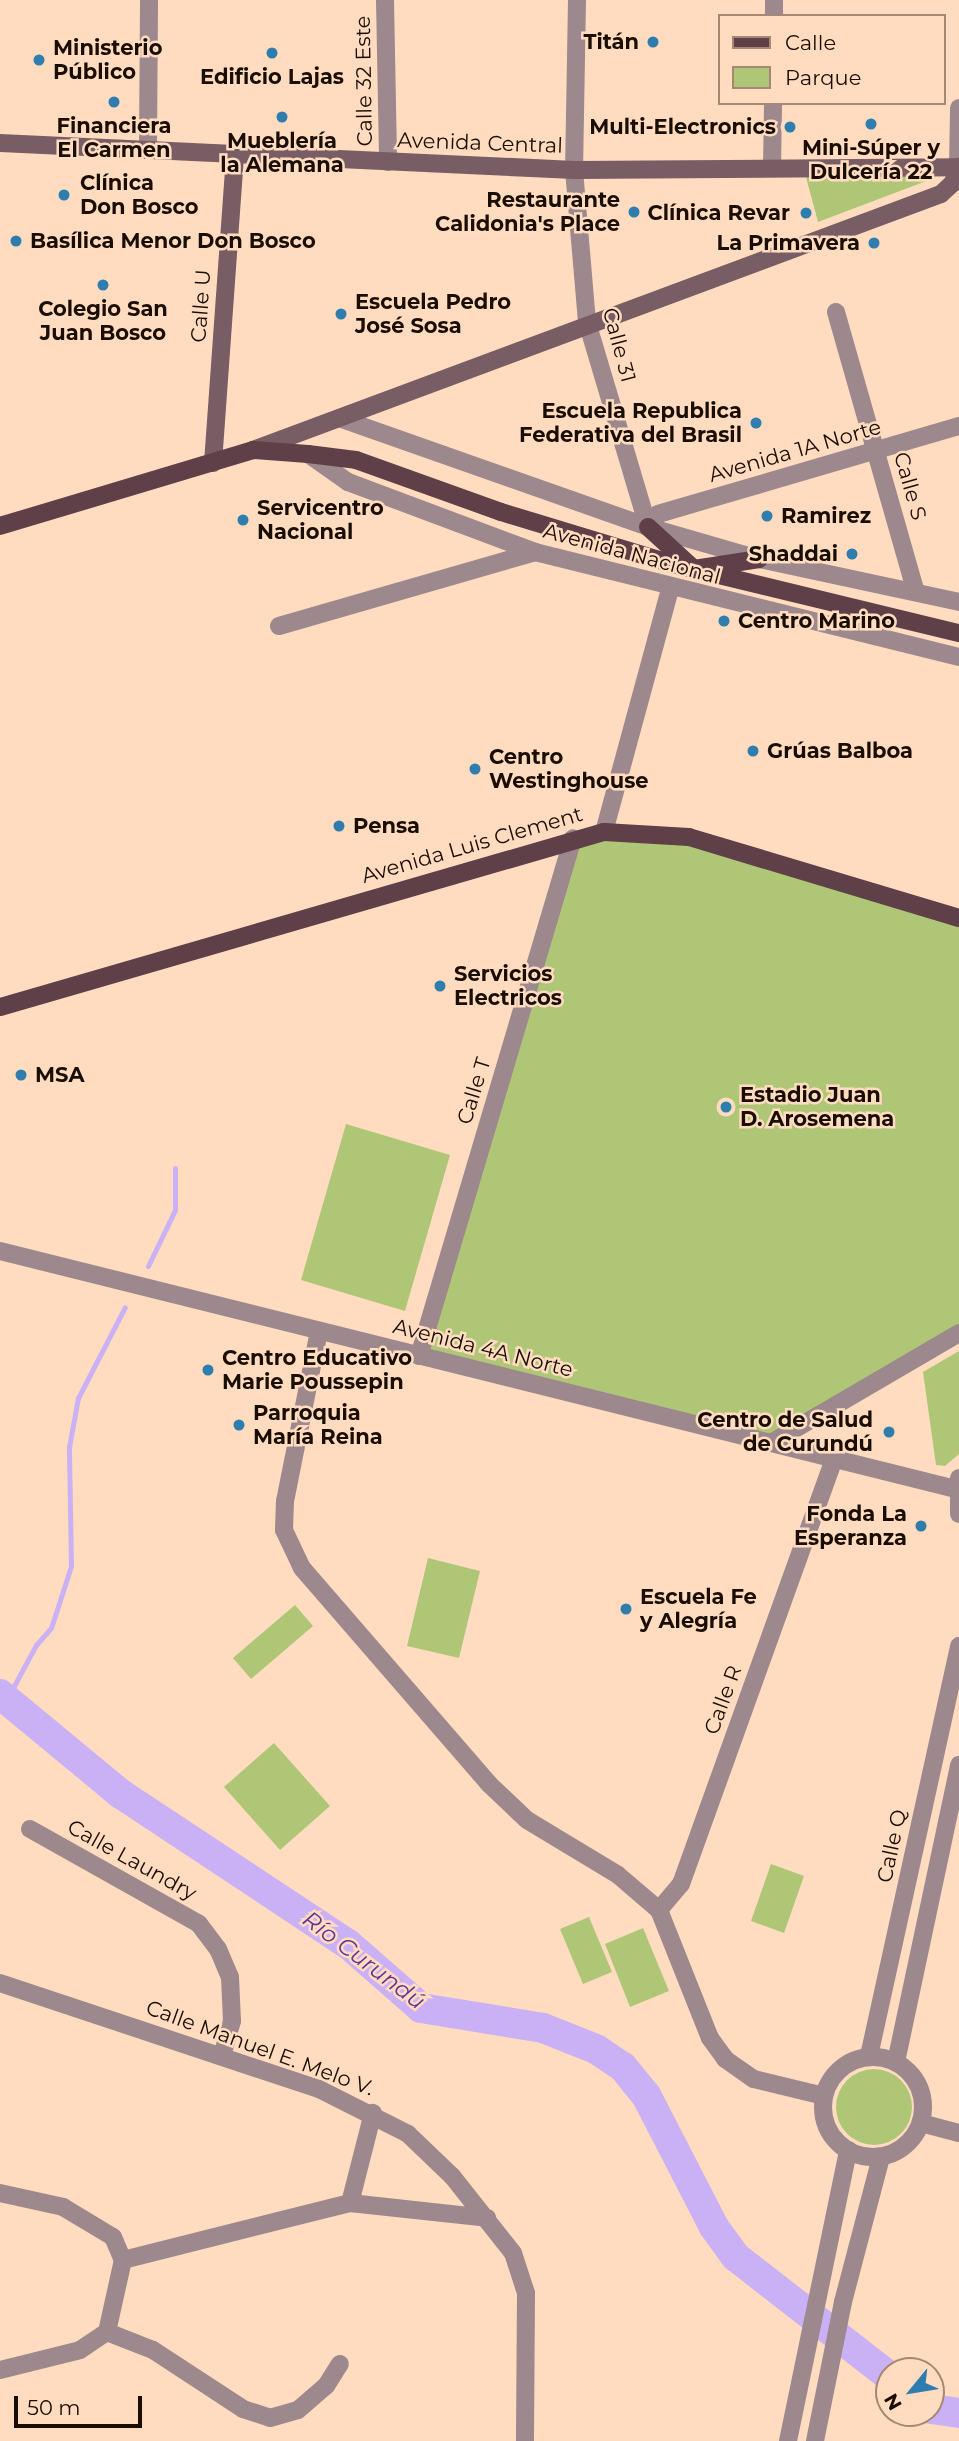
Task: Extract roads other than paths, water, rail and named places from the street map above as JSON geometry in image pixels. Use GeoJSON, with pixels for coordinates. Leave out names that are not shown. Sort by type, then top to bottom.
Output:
{"type":"FeatureCollection","features":[{"type":"Feature","properties":{"kind":"main road","name":"Avenida Nacional"},"geometry":{"type":"LineString","coordinates":[[0,526],[253,450],[308,454],[356,460],[579,538],[694,569],[959,633]]}},
{"type":"Feature","properties":{"kind":"main road"},"geometry":{"type":"LineString","coordinates":[[648,527],[694,569],[760,559]]}},
{"type":"Feature","properties":{"kind":"main road","name":"Avenida Luis Clement"},"geometry":{"type":"LineString","coordinates":[[0,1007],[573,838],[604,832],[690,837],[959,918]]}},
{"type":"Feature","properties":{"kind":"street"},"geometry":{"type":"LineString","coordinates":[[148,147],[149,0]]}},
{"type":"Feature","properties":{"kind":"street","name":"Calle 32 Este"},"geometry":{"type":"LineString","coordinates":[[385,0],[388,162]]}},
{"type":"Feature","properties":{"kind":"street","name":"Calle 31"},"geometry":{"type":"LineString","coordinates":[[577,0],[574,170],[587,322],[648,527]]}},
{"type":"Feature","properties":{"kind":"street"},"geometry":{"type":"LineString","coordinates":[[772,168],[773,105]]}},
{"type":"Feature","properties":{"kind":"street"},"geometry":{"type":"LineString","coordinates":[[253,450],[587,322],[941,194],[953,183],[958,167],[959,108]]}},
{"type":"Feature","properties":{"kind":"street","name":"Avenida Central"},"geometry":{"type":"LineString","coordinates":[[0,143],[148,147],[574,170],[958,167]]}},
{"type":"Feature","properties":{"kind":"street","name":"Calle U"},"geometry":{"type":"LineString","coordinates":[[213,463],[235,153]]}},
{"type":"Feature","properties":{"kind":"street","name":"Calle S"},"geometry":{"type":"LineString","coordinates":[[836,312],[916,592]]}},
{"type":"Feature","properties":{"kind":"street"},"geometry":{"type":"LineString","coordinates":[[340,418],[648,527],[760,559],[959,602]]}},
{"type":"Feature","properties":{"kind":"street","name":"Avenida 1A Norte"},"geometry":{"type":"LineString","coordinates":[[648,527],[658,514],[959,426]]}},
{"type":"Feature","properties":{"kind":"street","name":"Avenida Nacional"},"geometry":{"type":"LineString","coordinates":[[308,454],[348,482],[535,552],[670,589],[959,657]]}},
{"type":"Feature","properties":{"kind":"street"},"geometry":{"type":"LineString","coordinates":[[279,626],[535,552]]}},
{"type":"Feature","properties":{"kind":"street"},"geometry":{"type":"LineString","coordinates":[[604,832],[670,589]]}},
{"type":"Feature","properties":{"kind":"street","name":"Calle T"},"geometry":{"type":"LineString","coordinates":[[419,1356],[573,838]]}},
{"type":"Feature","properties":{"kind":"street","name":"Avenida 4A Norte"},"geometry":{"type":"LineString","coordinates":[[0,1251],[834,1459],[957,1484]]}},
{"type":"Feature","properties":{"kind":"street"},"geometry":{"type":"LineString","coordinates":[[319,1331],[285,1501],[284,1530],[290,1548],[302,1568],[489,1784],[531,1825],[618,1875],[659,1910],[710,2038],[725,2059],[754,2079],[824,2096]]}},
{"type":"Feature","properties":{"kind":"street"},"geometry":{"type":"LineString","coordinates":[[771,1443],[959,1333]]}},
{"type":"Feature","properties":{"kind":"street","name":"Calle R"},"geometry":{"type":"LineString","coordinates":[[659,1910],[681,1884],[834,1459]]}},
{"type":"Feature","properties":{"kind":"street"},"geometry":{"type":"LineString","coordinates":[[957,1484],[959,1514]]}},
{"type":"Feature","properties":{"kind":"street","name":"Calle Q"},"geometry":{"type":"LineString","coordinates":[[869,2056],[959,1646]]}},
{"type":"Feature","properties":{"kind":"street"},"geometry":{"type":"LineString","coordinates":[[896,2062],[959,1765]]}},
{"type":"Feature","properties":{"kind":"street","name":"Calle Laundry"},"geometry":{"type":"LineString","coordinates":[[30,1829],[199,1924],[218,1948],[230,1977],[232,2021],[222,2054]]}},
{"type":"Feature","properties":{"kind":"street","name":"Calle Manuel E. Melo V."},"geometry":{"type":"LineString","coordinates":[[0,1983],[222,2054],[373,2113],[408,2134],[487,2218],[513,2253],[526,2293],[525,2441]]}},
{"type":"Feature","properties":{"kind":"street"},"geometry":{"type":"LineString","coordinates":[[869,2056],[896,2062],[912,2075],[922,2094],[921,2123],[910,2142],[881,2157],[848,2150],[827,2127],[824,2096],[828,2084],[845,2065],[869,2056]]}},
{"type":"Feature","properties":{"kind":"street"},"geometry":{"type":"LineString","coordinates":[[350,2203],[373,2113]]}},
{"type":"Feature","properties":{"kind":"street"},"geometry":{"type":"LineString","coordinates":[[921,2123],[959,2133]]}},
{"type":"Feature","properties":{"kind":"street"},"geometry":{"type":"LineString","coordinates":[[788,2441],[848,2150]]}},
{"type":"Feature","properties":{"kind":"street"},"geometry":{"type":"LineString","coordinates":[[815,2441],[843,2302],[881,2157]]}},
{"type":"Feature","properties":{"kind":"street"},"geometry":{"type":"LineString","coordinates":[[0,2193],[63,2207],[113,2237],[123,2260],[107,2332],[80,2350],[0,2370]]}},
{"type":"Feature","properties":{"kind":"street"},"geometry":{"type":"LineString","coordinates":[[123,2260],[350,2203],[487,2218]]}},
{"type":"Feature","properties":{"kind":"street"},"geometry":{"type":"LineString","coordinates":[[107,2332],[153,2350],[243,2409],[270,2418],[298,2410],[326,2386],[340,2364]]}},
{"type":"Feature","properties":{"kind":"waterway"},"geometry":{"type":"LineString","coordinates":[[148,1266],[175,1210],[175,1168]]}},
{"type":"Feature","properties":{"kind":"waterway"},"geometry":{"type":"LineString","coordinates":[[7,1699],[36,1645],[51,1628],[71,1566],[69,1447],[78,1398],[125,1307]]}},
{"type":"Feature","properties":{"kind":"waterway","name":"Río Curundú"},"geometry":{"type":"LineString","coordinates":[[0,1694],[121,1794],[348,1944],[421,2008],[543,2028],[596,2049],[623,2067],[646,2095],[714,2227],[736,2257],[875,2365]]}},
{"type":"Feature","properties":{"kind":"waterway","name":"Río Curundú"},"geometry":{"type":"LineString","coordinates":[[945,2411],[959,2413]]}},
{"type":"Feature","properties":{"kind":"place","name":"Titán"},"geometry":{"type":"Point","coordinates":[653,42]}},
{"type":"Feature","properties":{"kind":"place","name":"Edificio Lajas"},"geometry":{"type":"Point","coordinates":[272,53]}},
{"type":"Feature","properties":{"kind":"place","name":"Ministerio Público"},"geometry":{"type":"Point","coordinates":[39,60]}},
{"type":"Feature","properties":{"kind":"place","name":"Financiera El Carmen"},"geometry":{"type":"Point","coordinates":[114,102]}},
{"type":"Feature","properties":{"kind":"place","name":"Mueblería la Alemana"},"geometry":{"type":"Point","coordinates":[282,117]}},
{"type":"Feature","properties":{"kind":"place","name":"Mini-Súper y Dulcería 22"},"geometry":{"type":"Point","coordinates":[871,124]}},
{"type":"Feature","properties":{"kind":"place","name":"Multi-Electronics"},"geometry":{"type":"Point","coordinates":[790,127]}},
{"type":"Feature","properties":{"kind":"place","name":"Clínica Don Bosco"},"geometry":{"type":"Point","coordinates":[64,195]}},
{"type":"Feature","properties":{"kind":"place","name":"Restaurante Calidonia's Place"},"geometry":{"type":"Point","coordinates":[634,212]}},
{"type":"Feature","properties":{"kind":"place","name":"Clínica Revar"},"geometry":{"type":"Point","coordinates":[806,213]}},
{"type":"Feature","properties":{"kind":"place","name":"Basílica Menor Don Bosco"},"geometry":{"type":"Point","coordinates":[16,241]}},
{"type":"Feature","properties":{"kind":"place","name":"La Primavera"},"geometry":{"type":"Point","coordinates":[874,243]}},
{"type":"Feature","properties":{"kind":"place","name":"Colegio San Juan Bosco"},"geometry":{"type":"Point","coordinates":[103,285]}},
{"type":"Feature","properties":{"kind":"place","name":"Escuela Pedro José Sosa"},"geometry":{"type":"Point","coordinates":[341,314]}},
{"type":"Feature","properties":{"kind":"place","name":"Escuela Republica Federativa del Brasil"},"geometry":{"type":"Point","coordinates":[756,423]}},
{"type":"Feature","properties":{"kind":"place","name":"Ramirez"},"geometry":{"type":"Point","coordinates":[767,516]}},
{"type":"Feature","properties":{"kind":"place","name":"Servicentro Nacional"},"geometry":{"type":"Point","coordinates":[243,520]}},
{"type":"Feature","properties":{"kind":"place","name":"Shaddai"},"geometry":{"type":"Point","coordinates":[852,554]}},
{"type":"Feature","properties":{"kind":"place","name":"Centro Marino"},"geometry":{"type":"Point","coordinates":[724,621]}},
{"type":"Feature","properties":{"kind":"place","name":"Grúas Balboa"},"geometry":{"type":"Point","coordinates":[753,751]}},
{"type":"Feature","properties":{"kind":"place","name":"Centro Westinghouse"},"geometry":{"type":"Point","coordinates":[475,769]}},
{"type":"Feature","properties":{"kind":"place","name":"Pensa"},"geometry":{"type":"Point","coordinates":[339,826]}},
{"type":"Feature","properties":{"kind":"place","name":"Servicios Electricos"},"geometry":{"type":"Point","coordinates":[440,986]}},
{"type":"Feature","properties":{"kind":"place","name":"MSA"},"geometry":{"type":"Point","coordinates":[21,1075]}},
{"type":"Feature","properties":{"kind":"place","name":"Estadio Juan D. Arosemena"},"geometry":{"type":"Point","coordinates":[726,1107]}},
{"type":"Feature","properties":{"kind":"place","name":"Centro Educativo Marie Poussepin"},"geometry":{"type":"Point","coordinates":[208,1370]}},
{"type":"Feature","properties":{"kind":"place","name":"Parroquia María Reina"},"geometry":{"type":"Point","coordinates":[239,1425]}},
{"type":"Feature","properties":{"kind":"place","name":"Centro de Salud de Curundú"},"geometry":{"type":"Point","coordinates":[889,1432]}},
{"type":"Feature","properties":{"kind":"place","name":"Fonda La Esperanza"},"geometry":{"type":"Point","coordinates":[921,1526]}},
{"type":"Feature","properties":{"kind":"place","name":"Escuela Fe y Alegría"},"geometry":{"type":"Point","coordinates":[626,1609]}}]}
